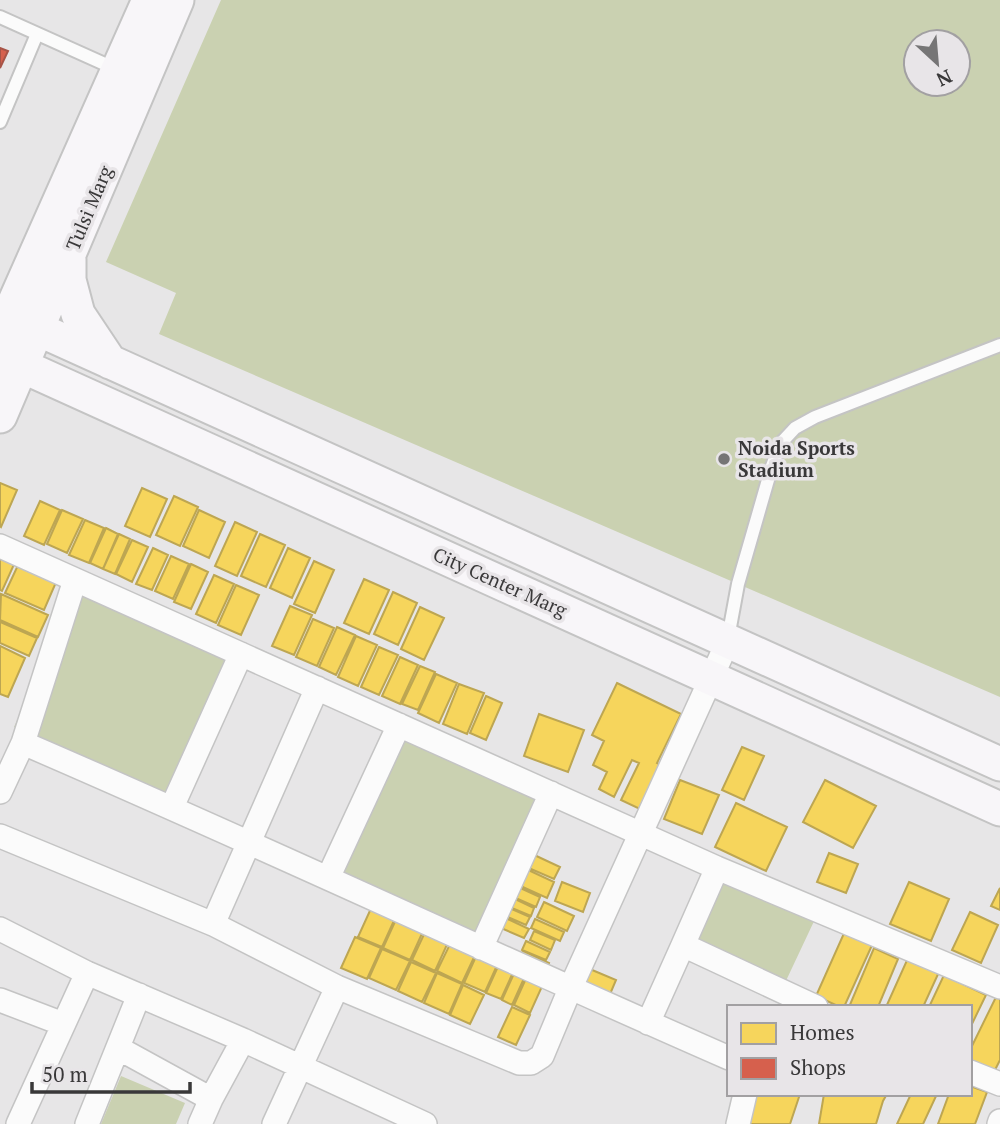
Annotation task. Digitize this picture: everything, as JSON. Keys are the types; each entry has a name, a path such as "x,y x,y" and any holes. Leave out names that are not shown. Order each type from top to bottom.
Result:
{"street":[{"name":"Tulsi Marg","path":"0,416 11,361 11,323 37,252 149,0"},
{"name":"Tulsi Marg","path":"11,323 70,253 177,0"},
{"path":"0,271 37,252"},
{"path":"70,253 69,280 78,314 110,362"},
{"name":"City Center Marg","path":"11,323 110,362 1000,764"},
{"name":"City Center Marg","path":"11,361 1000,809"},
{"path":"0,546 717,868 1000,986"},
{"path":"0,792 23,743 75,580"},
{"path":"0,836 213,925 337,987 519,1063 531,1063 542,1056 728,641"},
{"path":"172,807 241,654"},
{"path":"213,925 317,688"},
{"path":"328,878 399,725"},
{"path":"23,743 172,807 570,989 727,1057"},
{"path":"481,948 551,793"},
{"path":"648,1023 717,868"},
{"path":"0,929 87,973 302,1066 425,1124"},
{"path":"683,945 783,1000 807,1005"},
{"path":"18,1124 87,973"},
{"path":"274,1124 337,987"},
{"path":"88,1124 139,995"},
{"path":"0,1000 63,1024"},
{"path":"200,1124 243,1040"},
{"path":"118,1048 211,1099"},
{"path":"972,1073 1000,1084"},
{"path":"738,1124 745,1096"}],"lane":[{"path":"0,17 118,70"},
{"path":"0,122 37,34"},
{"path":"728,641 738,584 781,443 795,428 815,417 1000,345"}],"green space":[{"name":"Noida Sports Stadium","path":"221,0 1000,0 1000,697 159,334 176,293 106,262"},
{"path":"78,590 229,659 165,796 14,727"},
{"path":"403,737 539,798 476,937 340,877"},
{"path":"720,873 816,917 784,985 689,941"},
{"path":"121,1076 185,1103 176,1124 101,1124"}],"building: Homes":[{"path":"0,483 17,490 1,527 0,526"},
{"path":"142,488 167,499 150,537 125,526"},
{"path":"174,496 198,507 180,546 156,535"},
{"path":"40,501 60,510 44,545 24,536"},
{"path":"62,510 83,519 67,553 47,544"},
{"path":"199,510 225,522 209,558 183,546"},
{"path":"85,520 104,528 89,563 69,555"},
{"path":"235,522 257,532 237,576 215,566"},
{"path":"106,528 118,534 103,569 90,563"},
{"path":"119,534 130,539 115,574 103,569"},
{"path":"260,534 285,545 266,587 241,576"},
{"path":"132,540 148,547 132,582 116,574"},
{"path":"153,548 168,555 152,590 136,584"},
{"path":"288,548 310,558 292,598 270,588"},
{"path":"0,553 16,560 2,591 0,590"},
{"path":"171,556 189,564 173,599 155,591"},
{"path":"314,561 334,570 315,613 294,604"},
{"path":"19,563 57,580 44,610 5,593"},
{"path":"191,564 208,572 191,609 174,602"},
{"path":"214,575 234,584 216,623 196,614"},
{"path":"364,579 389,590 369,634 344,623"},
{"path":"236,585 259,595 241,635 218,625"},
{"path":"393,592 417,603 398,645 374,634"},
{"path":"1,594 48,615 38,637 0,620"},
{"path":"290,606 312,615 294,655 272,646"},
{"path":"420,607 444,618 424,660 401,649"},
{"path":"313,619 334,628 317,666 296,657"},
{"path":"0,622 37,638 29,656 0,643"},
{"path":"337,627 355,635 336,675 319,667"},
{"path":"356,636 377,645 358,686 338,677"},
{"path":"0,646 25,658 8,697 0,694"},
{"path":"379,647 398,655 379,695 361,687"},
{"path":"400,657 418,665 400,704 382,696"},
{"path":"420,666 435,672 418,710 402,704"},
{"path":"436,674 457,683 439,723 418,713"},
{"path":"617,683 681,714 657,763 663,766 642,810 621,800 639,763 632,760 614,797 599,789 607,772 593,765 604,741 592,735"},
{"path":"459,684 484,693 467,734 443,724"},
{"path":"486,696 502,703 486,740 470,733"},
{"path":"539,714 584,730 568,772 524,756"},
{"path":"742,747 764,756 744,800 722,790"},
{"path":"680,780 719,795 702,834 664,819"},
{"path":"825,780 876,806 853,848 803,822"},
{"path":"736,803 787,827 766,871 715,847"},
{"path":"530,853 560,867 554,879 524,866"},
{"path":"829,853 858,864 846,893 817,882"},
{"path":"524,868 554,882 547,898 516,884"},
{"path":"562,882 590,893 583,912 555,901"},
{"path":"909,882 949,899 931,941 890,924"},
{"path":"516,886 540,897 536,907 511,896"},
{"path":"1000,888 1000,910 991,906"},
{"path":"511,897 534,908 531,916 507,906"},
{"path":"544,902 574,916 567,931 537,917"},
{"path":"373,904 397,914 382,947 358,937"},
{"path":"507,907 530,917 526,925 503,915"},
{"path":"970,912 998,925 981,963 952,950"},
{"path":"398,915 425,927 410,960 383,948"},
{"path":"499,915 529,929 524,938 494,925"},
{"path":"535,919 564,932 560,941 531,928"},
{"path":"427,928 450,938 435,971 412,960"},
{"path":"534,931 555,940 551,950 530,940"},
{"path":"845,931 873,943 845,1005 836,1005 816,996"},
{"path":"355,937 381,948 367,979 341,968"},
{"path":"452,940 477,951 462,983 437,971"},
{"path":"526,941 550,952 546,960 522,950"},
{"path":"874,948 898,959 879,1005 850,1005"},
{"path":"382,949 410,961 396,990 369,978"},
{"path":"523,951 549,963 545,973 518,961"},
{"path":"478,952 499,961 485,992 464,983"},
{"path":"908,958 939,972 924,1005 887,1005"},
{"path":"411,962 436,973 422,1002 398,991"},
{"path":"500,962 515,968 501,999 486,993"},
{"path":"585,967 616,980 608,999 577,986"},
{"path":"516,969 526,974 512,1005 502,1000"},
{"path":"437,973 462,984 449,1014 424,1003"},
{"path":"528,974 544,982 530,1013 514,1005"},
{"path":"944,975 986,995 972,1024 972,1005 930,1005"},
{"path":"463,985 484,995 470,1024 450,1015"},
{"path":"996,997 1000,999 1000,1060 992,1076 972,1068 972,1046"},
{"path":"512,1007 530,1015 516,1045 498,1037"},
{"path":"972,1087 987,1092 975,1124 938,1124 948,1096 972,1096"},
{"path":"751,1096 799,1096 790,1124 743,1124"},
{"path":"824,1096 886,1096 876,1124 819,1124"},
{"path":"910,1096 936,1096 923,1124 897,1124"}],"building: Shops":[{"path":"0,48 8,51 0,68"}],"place":[{"name":"Noida Sports Stadium","path":"724,459"}]}
